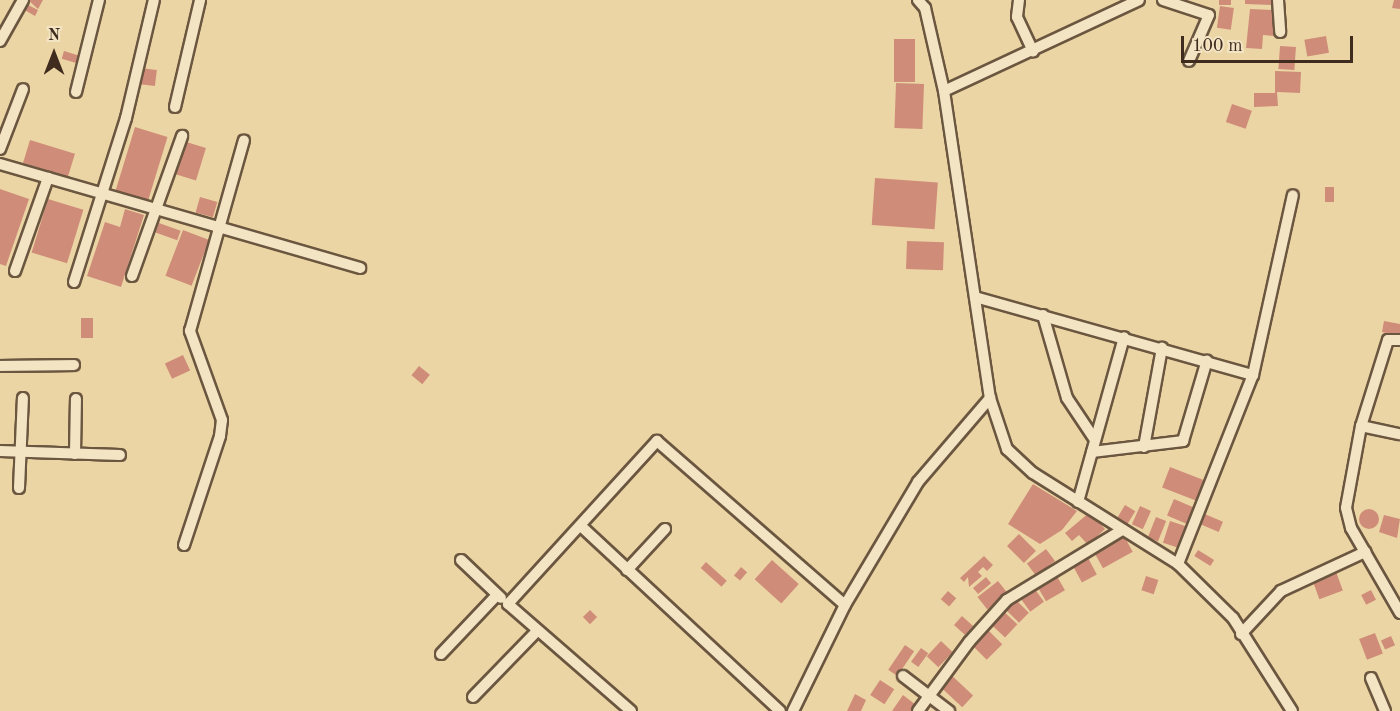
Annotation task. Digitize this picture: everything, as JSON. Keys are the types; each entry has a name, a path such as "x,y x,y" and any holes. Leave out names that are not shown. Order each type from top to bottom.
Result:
{"street":[{"path":"0,40 23,0"},
{"path":"75,92 99,0"},
{"path":"74,282 126,118 154,0"},
{"path":"175,107 200,0"},
{"path":"1019,0 1017,17 1033,52"},
{"path":"944,91 1033,52 1139,0"},
{"path":"1163,0 1209,15 1189,61"},
{"path":"1278,0 1280,32"},
{"path":"923,3 944,91 990,398 1007,449 1033,473 1178,564 1233,618 1241,634 1292,711"},
{"path":"0,148 23,88"},
{"path":"132,276 153,210 182,135"},
{"path":"184,545 220,436 218,403 190,331 244,140"},
{"path":"0,164 360,268"},
{"path":"15,271 48,178"},
{"path":"1178,564 1252,375 1293,195"},
{"path":"975,297 1207,360 1252,375"},
{"path":"1043,315 1066,398 1095,440"},
{"path":"1078,502 1124,337"},
{"path":"1400,340 1388,340 1361,426 1346,508 1351,528 1400,613"},
{"path":"1144,447 1162,348"},
{"path":"1092,452 1177,444 1187,435 1207,360"},
{"path":"0,366 74,365"},
{"path":"20,488 23,398"},
{"path":"793,711 845,605 918,482 990,398"},
{"path":"75,399 75,454"},
{"path":"1361,426 1400,433"},
{"path":"508,604 582,527 657,441 845,605"},
{"path":"0,451 120,455"},
{"path":"582,527 780,711"},
{"path":"627,570 665,529"},
{"path":"918,711 969,642 1007,600 1122,530"},
{"path":"1241,634 1281,591 1365,552"},
{"path":"461,560 537,631 631,711"},
{"path":"441,654 497,595"},
{"path":"473,697 537,631"},
{"path":"903,676 949,711"},
{"path":"1371,678 1385,711"}],"building":[{"path":"28,0 43,0 38,9"},
{"path":"1219,0 1231,0 1231,5 1219,5"},
{"path":"1245,0 1273,0 1273,5 1245,4"},
{"path":"1394,0 1400,0 1400,9 1392,8"},
{"path":"24,3 38,10 35,16 21,8"},
{"path":"1220,6 1234,8 1231,30 1217,28"},
{"path":"1250,9 1275,10 1274,36 1263,35 1262,49 1246,48"},
{"path":"1326,36 1329,53 1307,57 1304,40"},
{"path":"894,39 915,39 915,82 894,82"},
{"path":"1280,46 1296,47 1294,70 1278,69"},
{"path":"64,51 80,56 78,64 62,59"},
{"path":"140,68 157,70 155,86 138,84"},
{"path":"1275,71 1301,72 1300,93 1277,92 1278,106 1254,107 1254,93 1275,93"},
{"path":"896,83 924,84 922,129 894,128"},
{"path":"1232,104 1252,111 1246,129 1226,122"},
{"path":"135,127 168,137 147,204 115,194"},
{"path":"30,140 75,154 68,177 23,163"},
{"path":"183,141 206,148 196,181 173,174"},
{"path":"875,178 938,182 935,229 872,225"},
{"path":"1325,187 1334,187 1334,202 1325,202"},
{"path":"0,189 29,199 6,266 0,264"},
{"path":"200,197 217,202 213,217 196,212"},
{"path":"48,199 83,210 67,263 32,253"},
{"path":"125,209 144,215 121,287 87,276 105,222 120,227"},
{"path":"159,223 181,231 177,240 156,232"},
{"path":"183,230 209,240 192,286 165,276"},
{"path":"907,241 944,242 943,270 906,269"},
{"path":"81,318 93,318 93,338 81,338"},
{"path":"1384,321 1400,324 1400,336 1382,332"},
{"path":"183,355 190,370 172,379 165,363"},
{"path":"419,366 430,375 422,384 411,375"},
{"path":"1170,467 1204,480 1196,500 1162,488"},
{"path":"1033,484 1077,511 1062,530 1040,544 1008,524"},
{"path":"1174,499 1193,507 1186,524 1167,516"},
{"path":"1125,505 1135,511 1126,527 1116,520"},
{"path":"1140,506 1151,511 1143,529 1132,524"},
{"path":"1369,509 1376,512 1379,519 1376,526 1369,529 1362,526 1359,519 1362,512"},
{"path":"1090,512 1105,529 1088,545 1079,535 1072,541 1065,533"},
{"path":"1200,512 1223,522 1219,532 1196,522"},
{"path":"1384,515 1400,519 1397,538 1379,532"},
{"path":"1156,517 1166,521 1158,542 1148,537"},
{"path":"1170,521 1185,526 1178,548 1163,543"},
{"path":"1019,534 1036,551 1024,563 1007,546"},
{"path":"1124,536 1133,552 1103,568 1094,552"},
{"path":"1046,549 1055,561 1036,575 1027,563"},
{"path":"1198,550 1214,560 1210,566 1194,556"},
{"path":"984,556 993,565 987,571 983,567 978,572 982,576 969,587 968,577 964,582 960,578"},
{"path":"1087,556 1097,575 1082,583 1072,564"},
{"path":"772,560 799,584 781,603 755,579"},
{"path":"706,562 727,581 721,587 701,568"},
{"path":"741,567 747,572 740,581 734,575"},
{"path":"1335,569 1343,591 1319,599 1312,578"},
{"path":"1055,573 1065,590 1046,601 1036,584"},
{"path":"1146,576 1158,580 1154,594 1141,590"},
{"path":"986,577 991,583 978,594 973,588"},
{"path":"998,581 1008,594 987,610 978,597"},
{"path":"1034,588 1044,602 1030,612 1020,598"},
{"path":"1371,590 1376,600 1366,605 1361,595"},
{"path":"948,591 956,598 949,607 941,599"},
{"path":"1014,598 1029,613 1019,623 1004,608"},
{"path":"590,610 597,617 590,624 583,617"},
{"path":"1002,610 1017,624 1005,637 990,623"},
{"path":"962,616 973,626 965,635 954,625"},
{"path":"986,628 1002,644 987,660 970,644"},
{"path":"1375,633 1383,654 1367,660 1359,639"},
{"path":"1391,636 1395,645 1385,650 1381,640"},
{"path":"941,641 953,652 938,667 927,656"},
{"path":"905,645 914,651 897,676 888,670"},
{"path":"921,648 928,653 918,667 911,662"},
{"path":"949,673 973,696 962,707 938,685"},
{"path":"880,680 894,689 884,704 870,695"},
{"path":"855,694 866,700 861,711 847,711"},
{"path":"903,695 916,705 912,711 892,711"}]}
